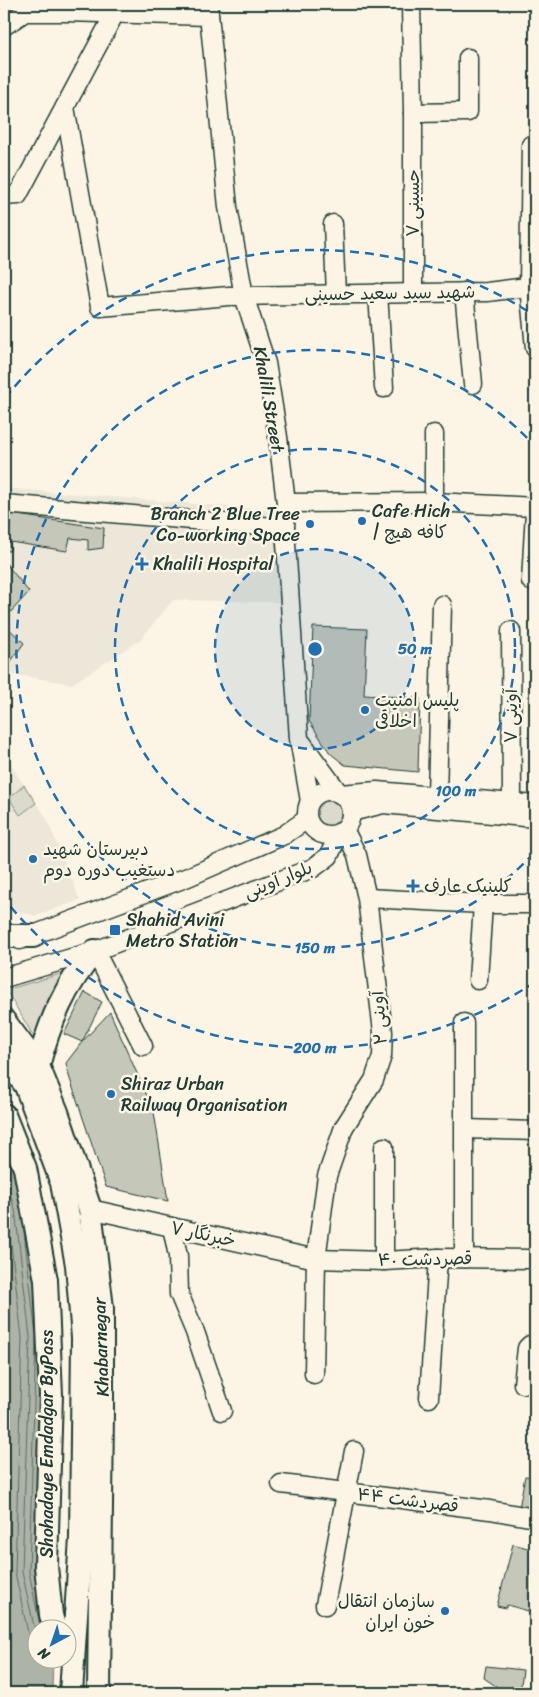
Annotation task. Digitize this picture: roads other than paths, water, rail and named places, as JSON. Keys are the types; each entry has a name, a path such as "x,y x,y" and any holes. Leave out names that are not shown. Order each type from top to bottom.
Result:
{"main road":[{"path":"4,936 33,936"},
{"path":"38,1066 47,1034 63,996 82,965 95,951"},
{"name":"Khabarnegar","path":"4,1021 38,1066 57,1112 90,1209 102,1308 99,1693"},
{"name":"Khabarnegar","path":"4,1055 26,1086 62,1183 77,1265 83,1338 80,1538 70,1690"},
{"name":"Shohadaye Emdadgar ByPass","path":"4,1115 24,1168 46,1280 51,1395 46,1566 52,1620"},
{"path":"65,1670 70,1690"}],"street":[{"name":"۷ حسینی","path":"410,4 413,113 413,293"},
{"path":"4,26 25,12 115,13 208,10"},
{"name":"Khalili Street","path":"208,10 228,207 244,296 266,363 278,437 286,503 285,528 299,739 310,801"},
{"path":"4,196 18,195 115,13"},
{"path":"413,113 468,112 468,58"},
{"name":"شهید سید سعید حسینی","path":"65,107 100,307 244,296 487,292 532,286"},
{"path":"535,145 531,145 532,286 535,348"},
{"path":"333,224 336,294"},
{"path":"464,292 473,384"},
{"path":"378,293 384,388"},
{"path":"434,434 434,502"},
{"path":"286,503 434,502 535,507"},
{"path":"4,504 285,528"},
{"path":"531,581 535,511"},
{"path":"437,796 442,604"},
{"name":"۷ آوینی","path":"511,631 512,802"},
{"path":"299,739 339,793 348,802 351,812 349,821 341,831 334,835 323,834 313,829 307,819 307,806 314,797 323,792 334,791 339,793 377,791 535,804"},
{"path":"351,812 383,804 535,818"},
{"path":"4,946 188,877 284,835 307,819"},
{"name":"۲ آوینی","path":"314,1374 316,1259 327,1176 344,1127 374,1080 382,1056 383,1032 367,898 357,855 341,831"},
{"name":"بلوار آوینی","path":"4,978 95,951 313,868 329,856 341,831"},
{"path":"329,856 340,851 357,855"},
{"path":"367,898 483,904 535,904"},
{"path":"478,980 483,904"},
{"path":"95,951 143,1046"},
{"path":"464,1024 464,1258"},
{"path":"465,1129 535,1131"},
{"path":"384,1147 384,1261"},
{"name":"۷ خبرنگار","path":"90,1209 316,1259"},
{"path":"172,1227 178,1256 179,1294 198,1340 222,1411"},
{"path":"429,1398 438,1258"},
{"name":"۴۰ قصردشت","path":"316,1259 384,1261 438,1258 535,1259"},
{"path":"523,1384 527,1348 535,1344"},
{"path":"325,1605 354,1451"},
{"name":"۴۴ قصردشت","path":"281,1484 490,1510 535,1518"}],"water":[{"path":"4,1139 26,1207 41,1336 34,1572 44,1620 28,1620 28,1670 53,1670 52,1693 4,1693"}],"place":[{"name":"Cafe Hich | کافه هیچ","path":"362,521"},
{"name":"Branch 2 Blue Tree Co-working Space","path":"310,524"},
{"name":"Khalili Hospital","path":"142,564"},
{"name":"پلیس امنیت اخلاقی","path":"365,710"},
{"name":"دبیرستان شهید دستغیب دوره دوم","path":"33,859"},
{"name":"کلینیک عارف","path":"413,886"},
{"name":"Shahid Avini Metro Station","path":"115,930"},
{"name":"Shiraz Urban Railway Organisation","path":"111,1094"},
{"name":"سازمان انتقال خون ایران","path":"445,1611"}]}
